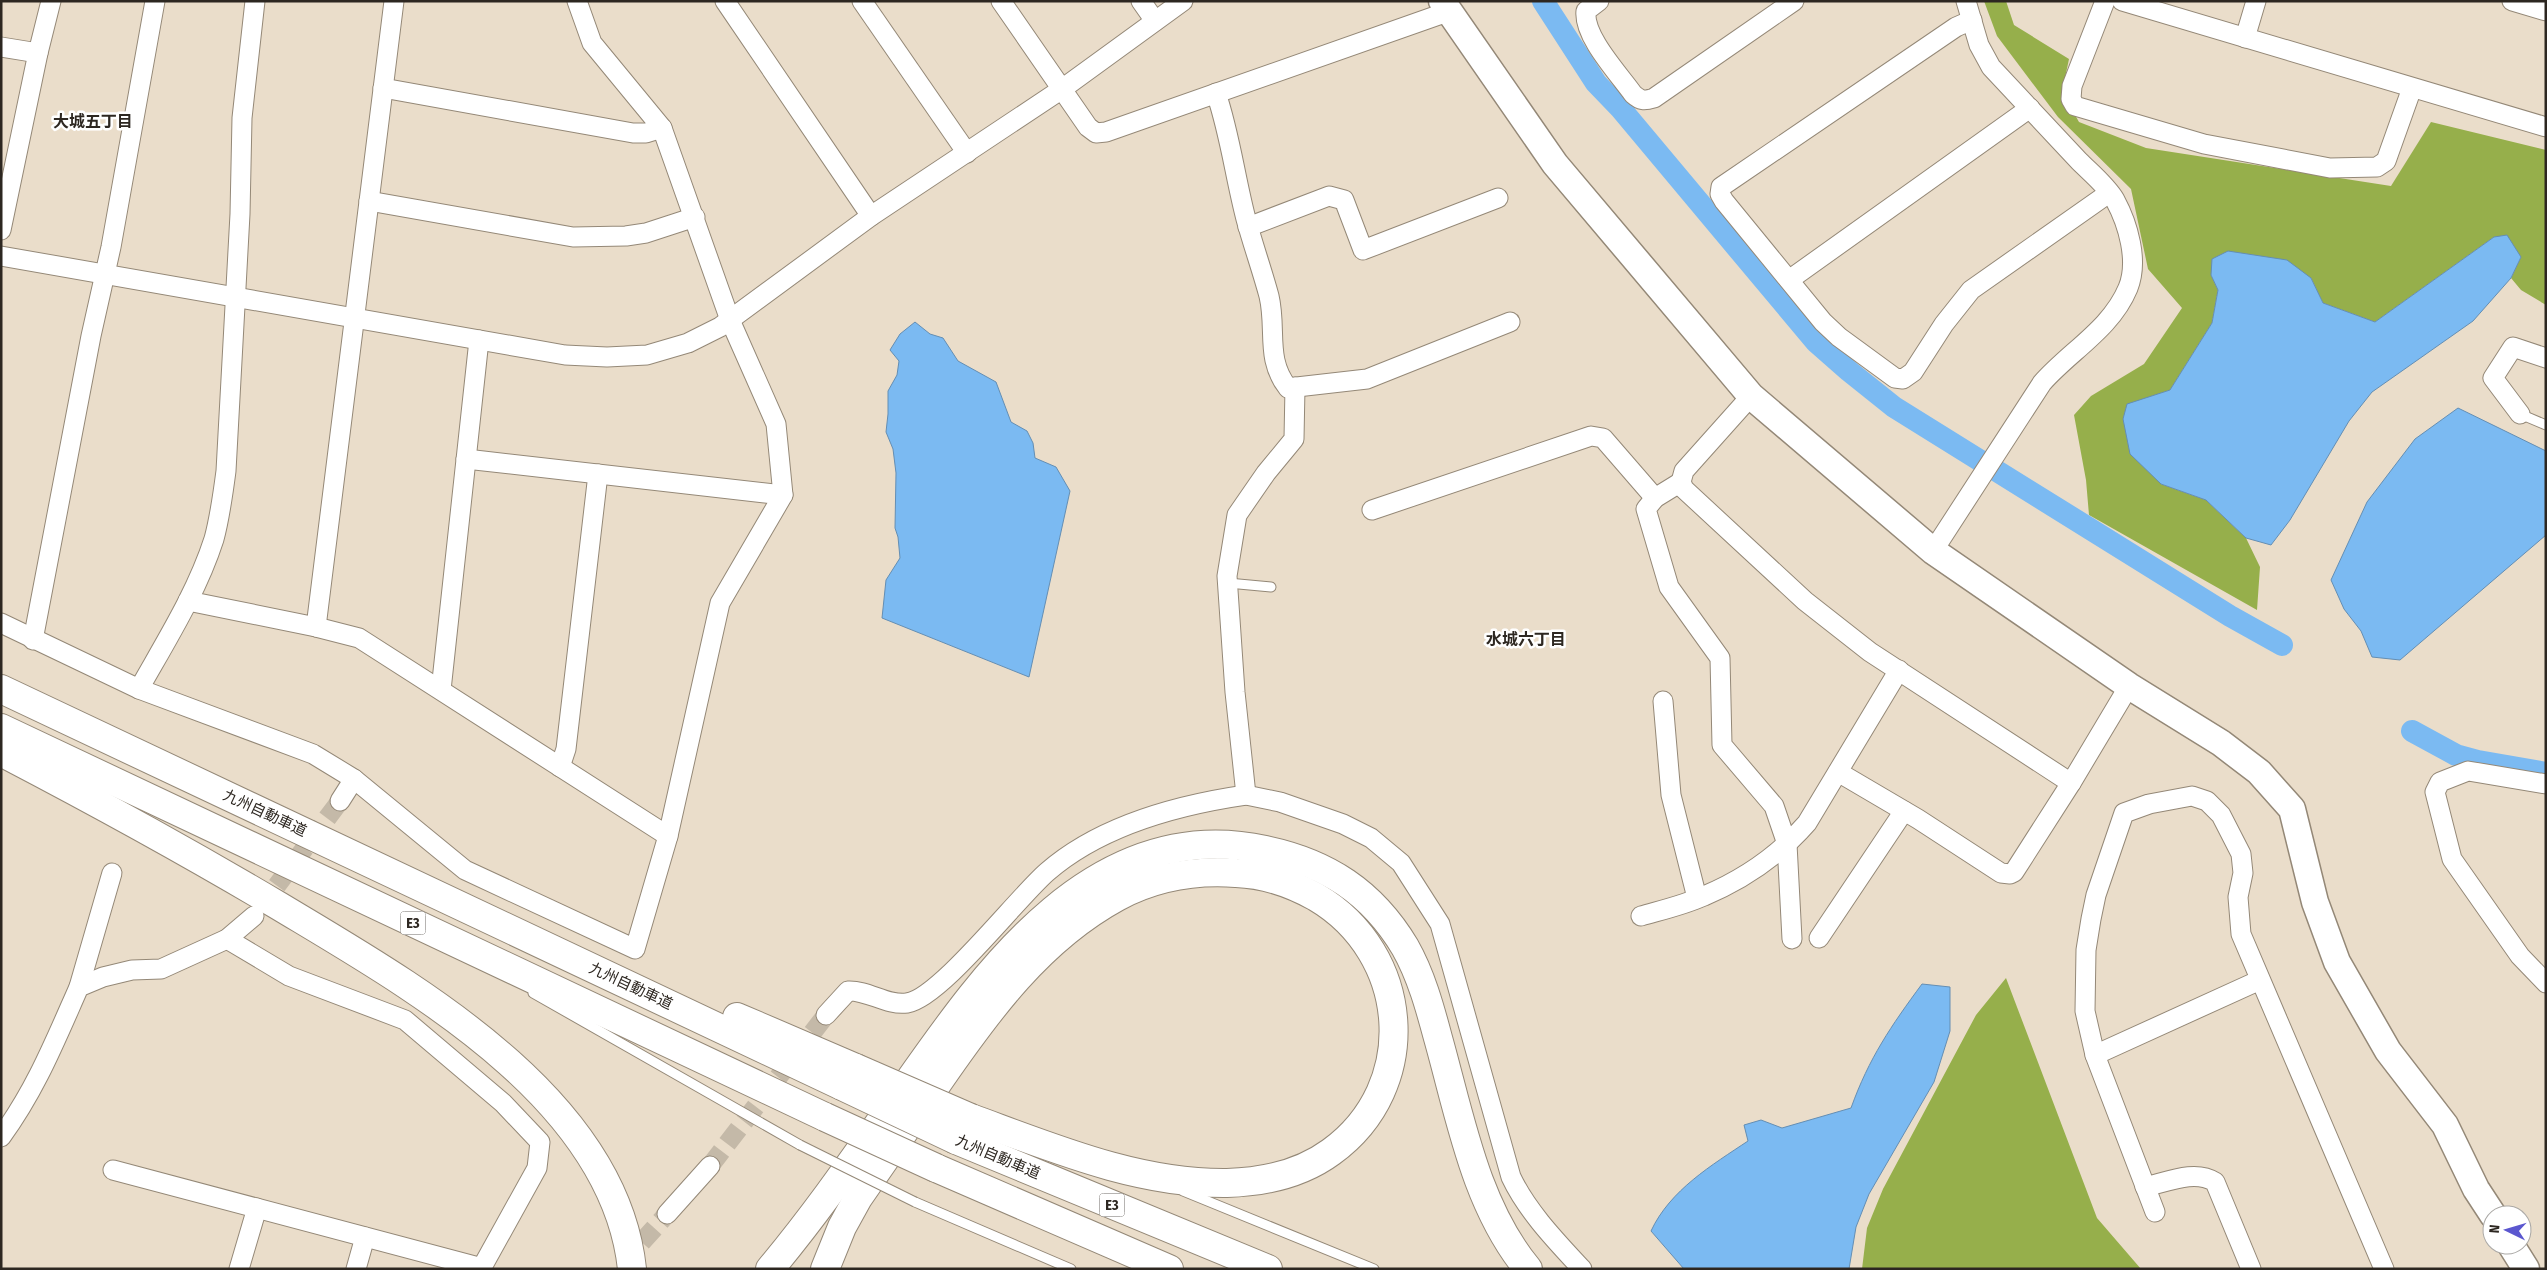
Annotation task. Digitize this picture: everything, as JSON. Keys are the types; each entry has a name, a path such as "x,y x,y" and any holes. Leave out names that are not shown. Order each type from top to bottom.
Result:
{"highway":[{"name":"九州自動車道","path":"1,689 460,905 849,1077 1268,1269"},
{"name":"E3","path":"1,728 825,1117 936,1168 1169,1269"},
{"path":"1,752 176,846 338,941 437,1006 514,1066 543,1096 586,1150 615,1198 624,1222 632,1269"},
{"path":"770,1269 825,1200 955,1016 980,984 1031,928 1081,889 1106,874 1136,860 1164,852 1226,845 1288,855 1318,866 1344,879 1368,900 1388,922 1405,948 1420,981 1468,1146 1484,1193 1501,1230 1528,1269"},
{"path":"825,1269 842,1227 858,1198 974,1030 1002,994 1056,940 1087,916 1119,896 1153,882 1185,874 1248,873 1277,880 1306,891 1332,906 1352,925 1371,948 1385,975 1391,1002 1393,1034 1389,1065 1380,1093 1366,1117 1349,1136 1330,1153 1305,1167 1257,1181 1227,1183 1176,1179 1139,1173 1061,1151 964,1129"}],"street":[{"path":"1,230 9,149 38,53 51,1"},
{"path":"33,640 105,274 155,1"},
{"path":"139,689 188,601 211,546 221,508 226,471 236,297 242,118 255,1"},
{"path":"316,627 394,1"},
{"path":"1,623 33,640 139,689 313,754 354,779 465,870 635,949 668,836 720,603 783,495 776,424 730,320 696,217 662,128 592,43 577,1"},
{"path":"725,1 870,216"},
{"path":"862,1 967,153"},
{"path":"1001,1 1088,127 1096,133 1106,132 1216,93 1446,6 1555,164 1751,396 1933,551 2129,686 2221,743 2259,772 2292,808 2315,902 2338,962 2388,1050 2445,1125 2476,1188 2487,1205"},
{"path":"1141,1 1155,21"},
{"path":"1,256 565,355 607,356 647,354 688,343 730,320 870,216 1062,89 1182,1"},
{"path":"1599,1 1586,11 1587,25 1596,43 1633,94 1638,99 1645,101 1654,98 1794,1"},
{"path":"1933,551 2042,383 2058,365 2079,349 2111,316 2128,287 2132,261 2128,227 2109,193 1991,67 1979,45 1966,1"},
{"path":"2105,1 2072,86 2071,99 2076,106 2204,144 2330,168 2377,168 2386,161 2412,88"},
{"path":"2122,1 2546,127"},
{"path":"2245,38 2256,1"},
{"path":"2512,1 2546,11"},
{"path":"1972,20 1956,27 1722,187 1720,194 1724,201 1823,322 1839,337 1895,378 1903,379 1913,372 1944,324 1971,290 2109,193"},
{"path":"1,47 38,53"},
{"path":"383,88 633,133 646,133 662,128"},
{"path":"1216,93 1226,122 1248,227 1272,314 1272,354 1278,376 1288,388 1367,379 1510,322"},
{"path":"1789,280 2030,108"},
{"path":"1248,227 1329,196 1344,200 1363,250 1498,198"},
{"path":"369,201 574,236 626,236 646,233 696,217"},
{"path":"441,690 479,340"},
{"path":"2520,414 2493,378 2512,348 2546,358"},
{"path":"1246,795 1235,692 1228,584 1237,514 1266,473 1294,440 1295,387"},
{"path":"1751,396 1684,471 1681,482 1684,489 1805,601 1870,652 2071,783"},
{"path":"1372,510 1591,436 1602,438 1654,498"},
{"path":"466,459 783,495"},
{"path":"560,767 566,749 598,474"},
{"path":"1681,482 1654,498 1646,509 1669,587 1720,658 1722,745 1774,806 1787,844 1792,939"},
{"path":"188,601 316,627 359,638 668,836"},
{"path":"1641,916 1696,898 1756,868 1787,844 1807,823 1899,670"},
{"path":"1838,772 1904,810 2001,873 2010,874 2014,872 2071,783 2129,686"},
{"path":"1663,701 1671,795 1696,898"},
{"path":"2546,784 2468,770 2440,782 2435,792 2452,859 2520,956 2546,983"},
{"path":"340,801 354,779"},
{"path":"826,1015 848,991 856,990 893,1002 907,1003 925,994 948,975 1047,872 1078,850 1104,835 1173,809 1246,795 1280,802 1343,824 1371,838 1401,863 1440,924 1511,1177 1517,1189 1555,1240 1582,1269"},
{"path":"2155,1212 2095,1055 2084,1011 2086,950 2096,895 2124,813 2149,804 2192,796 2207,801 2221,815 2241,854 2243,873 2238,897 2238,916 2241,934 2384,1269"},
{"path":"1819,938 1904,810"},
{"path":"1,1137 24,1105 79,987 112,873"},
{"path":"79,987 103,977 132,970 161,969 227,939 254,916"},
{"path":"113,1170 482,1268 537,1168 540,1142 503,1103 405,1020 289,976 227,939"},
{"path":"2095,1055 2260,980"},
{"path":"667,1214 710,1166"},
{"path":"2146,1187 2194,1175 2209,1178 2215,1182 2251,1269"},
{"path":"239,1269 257,1208"},
{"path":"356,1269 365,1237"},
{"path":"2518,1255 2526,1269"}],"lane":[{"path":"2520,414 2546,425"},
{"path":"1228,584 1271,587"},
{"path":"393,914 497,973"},
{"path":"523,988 800,1145 915,1202 1071,1269"},
{"path":"1139,1173 1252,1221 1374,1269"}],"green space":[{"path":"1984,1 2006,1 2014,25 2069,59 2062,92 2079,122 2146,148 2391,186 2431,122 2546,150 2546,305 2521,290 2511,278 2521,257 2494,237 2375,322 2323,303 2311,278 2211,275 2218,290 2212,323 2170,390 2149,398 2161,484 2206,500 2246,538 2260,567 2257,610 2089,515 2086,480 2074,415 2091,396 2144,364 2182,308 2148,269 2131,189 2058,117 1997,36"},
{"path":"2006,978 2097,1218 2141,1269 1862,1269 1867,1228 1883,1189 1976,1015"}],"water":[{"path":"2507,235 2521,257 2511,278 2473,321 2372,392 2349,421 2290,520 2271,545 2246,538 2206,500 2161,484 2130,454 2123,419 2127,404 2170,390 2212,323 2218,290 2211,275 2212,259 2228,251 2287,260 2311,278 2323,303 2375,322 2494,237"},
{"path":"915,322 930,334 943,338 958,361 996,382 1011,422 1027,431 1033,443 1035,458 1056,467 1070,491 1029,677 882,618 886,580 900,558 895,528 896,473 893,449 886,432 888,391 897,375 899,361 890,350 900,334"},
{"path":"2458,408 2546,451 2546,535 2400,660 2372,657 2361,631 2344,609 2331,580 2367,502 2415,439"},
{"path":"1922,984 1950,987 1950,1031 1934,1082 1869,1194 1856,1227 1849,1269 1684,1269 1651,1231 1669,1203 1706,1169 1748,1141 1744,1125 1761,1120 1782,1128 1851,1108 1873,1058 1900,1014"}],"waterway":[{"path":"1543,1 1596,83 1621,109 1816,342 1849,371 1894,407 2230,616 2282,645"},
{"path":"2412,731 2456,755 2478,761 2546,773"}],"tunnel":[{"path":"260,908 340,801"},
{"path":"710,1166 826,1015"},
{"path":"623,1263 667,1214"}],"district":[{"name":"大城五丁目","path":"93,121"},
{"name":"水城六丁目","path":"1526,639"}]}
